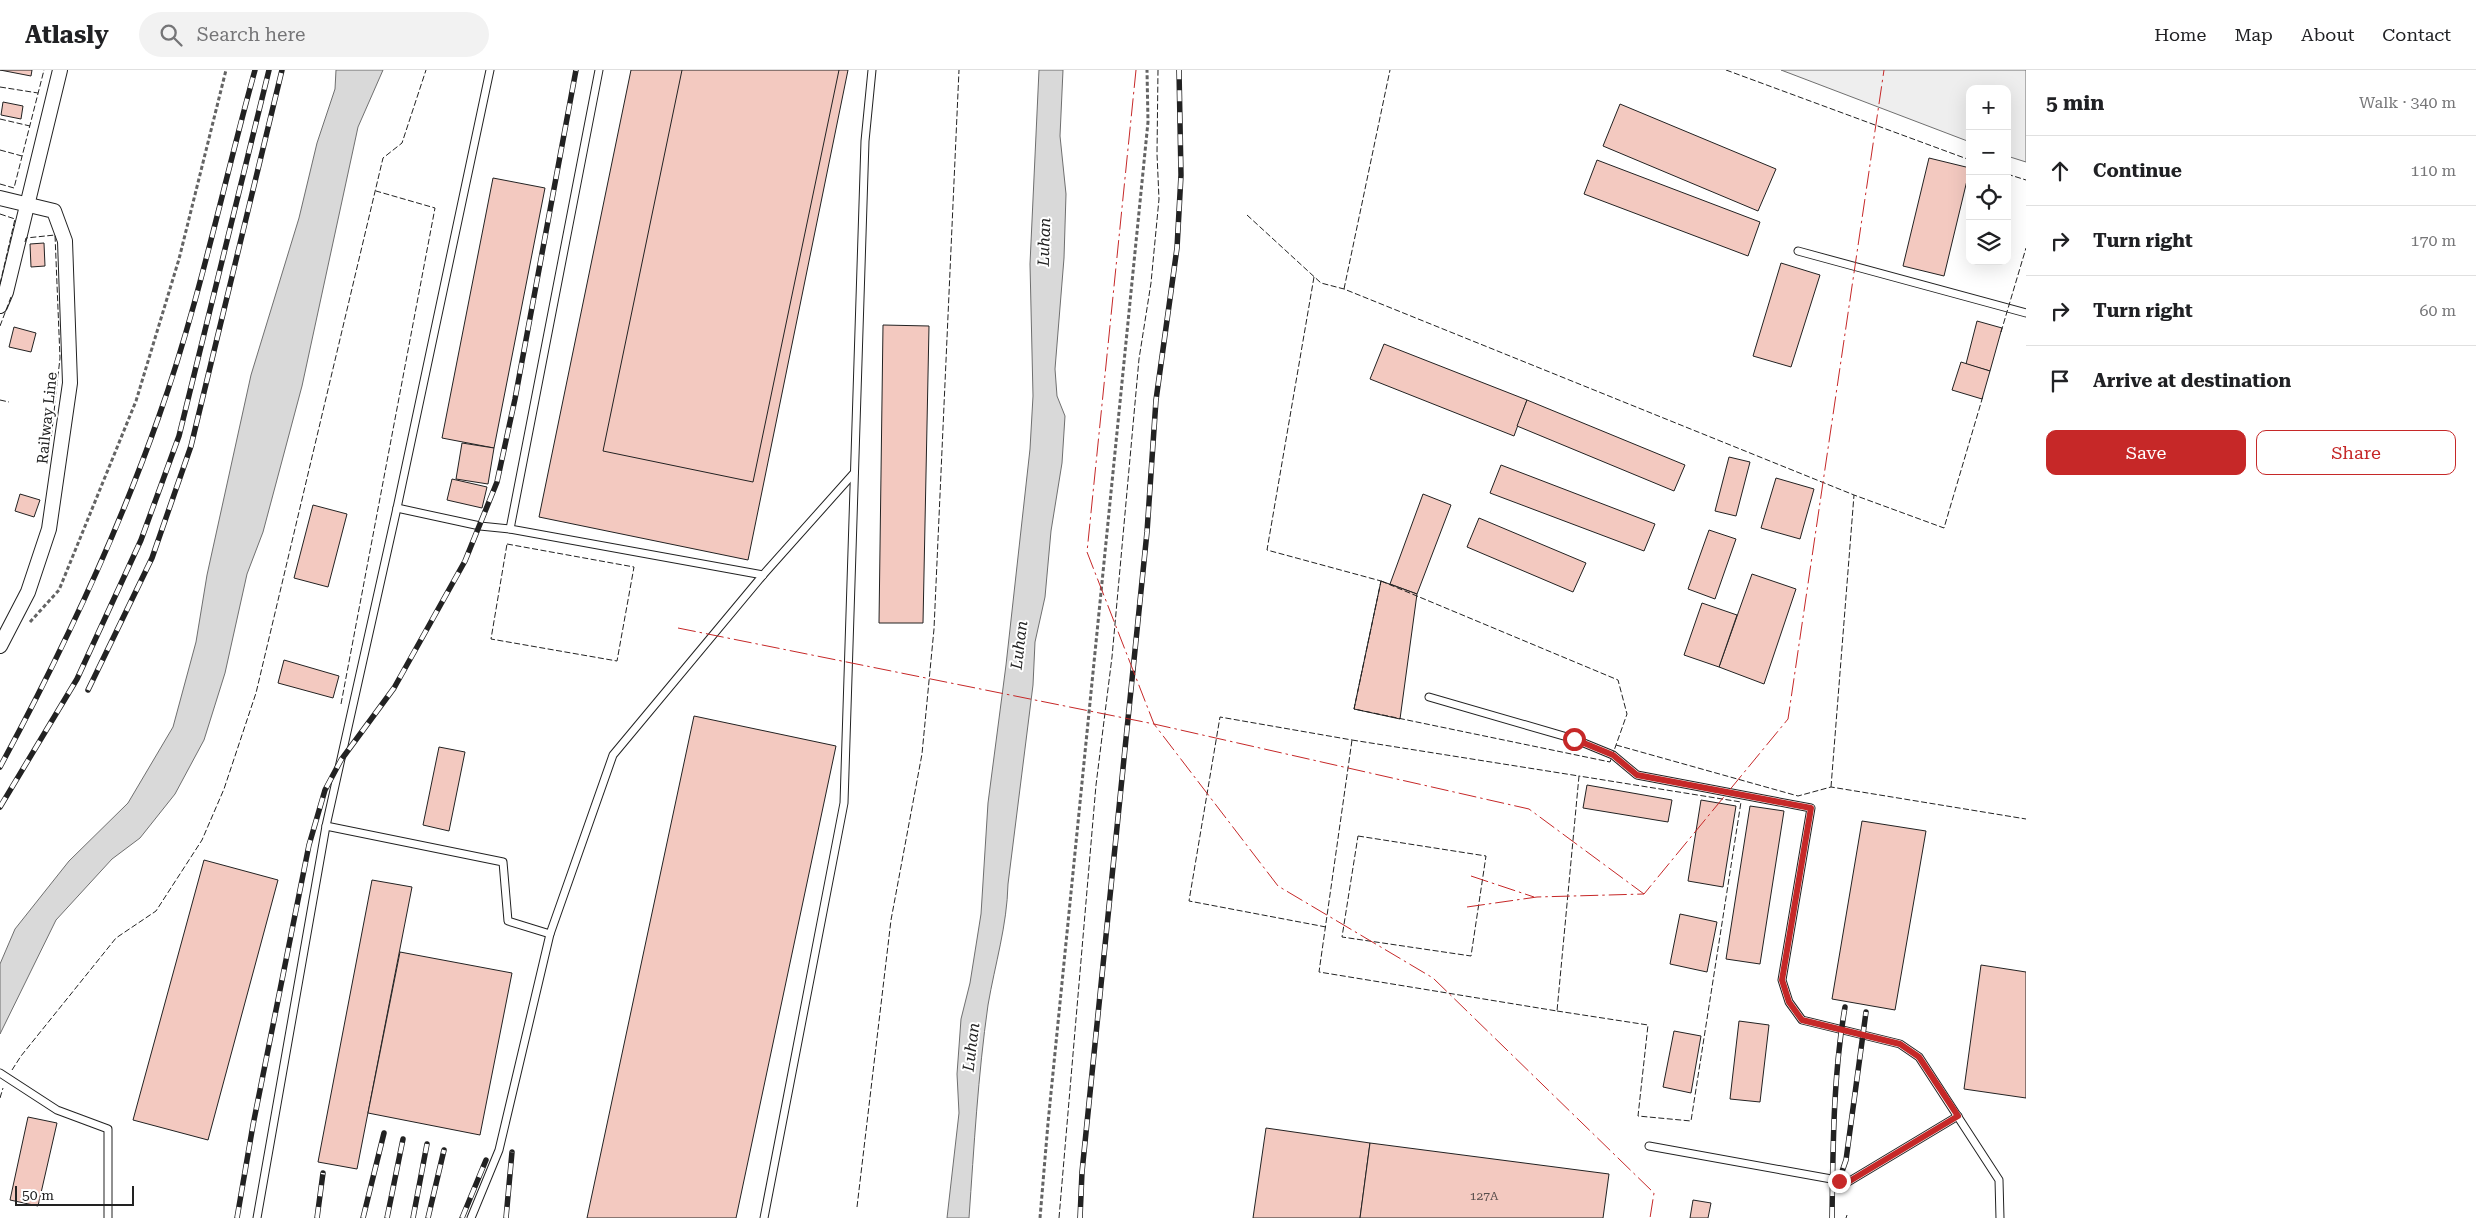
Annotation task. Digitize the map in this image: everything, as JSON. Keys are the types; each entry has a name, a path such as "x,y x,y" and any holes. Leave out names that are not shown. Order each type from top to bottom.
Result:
{"street":[{"path":"0,306 6,292 60,70"},
{"path":"0,198 28,203"},
{"name":"Railway Line","path":"0,646 28,592 50,529 70,383 65,241 54,210 28,203"}],"lane":[{"path":"257,1218 326,826 397,508 490,70"},
{"path":"510,529 599,70"},
{"path":"764,1218 844,803 865,141 872,70"},
{"path":"1798,251 2026,313"},
{"path":"471,1218 499,1150 550,934 613,756 764,575 854,473"},
{"path":"397,508 480,526 510,529 764,575"},
{"path":"1429,697 1574,739 1613,755 1637,775 1811,808 1782,980 1789,1002 1802,1020 1900,1044 1919,1057 1999,1180 2000,1218"},
{"path":"326,826 503,862 508,921 550,934"},
{"path":"0,1073 57,1110 108,1129 108,1218"},
{"path":"1649,1146 1848,1182 1958,1116"}],"path":[{"path":"26,625 59,590 136,401 178,259 226,70"},
{"path":"1040,1218 1148,122 1147,70"}],"shaded area":[{"path":"1781,70 2026,70 2026,162 2011,157 2011,85 1966,85 1966,140"}],"water":[{"path":"336,70 383,70 358,127 302,386 263,532 247,574 225,673 204,740 175,794 140,838 112,859 56,920 0,1034 0,964 15,929 69,861 128,803 173,727 196,642 207,575 251,375 299,218 317,143 335,89"},
{"name":"Luhan","path":"1039,70 1063,70 1060,136 1066,194 1064,258 1055,369 1057,396 1065,416 1062,463 1051,531 1045,597 1035,642 1033,685 1005,915 988,1005 977,1111 969,1218 947,1218 959,1113 957,1074 961,1019 970,983 981,914 988,803 1006,665 1030,449 1033,396 1030,264"}],"building":[{"path":"0,70 32,70 31,76"},
{"path":"631,70 848,70 748,560 539,517"},
{"path":"682,70 839,70 753,482 603,451"},
{"path":"3,102 23,106 21,119 1,115"},
{"path":"1620,104 1776,169 1758,211 1603,146"},
{"path":"1929,158 1966,167 1966,185 1944,276 1903,266"},
{"path":"1597,160 1760,222 1748,256 1584,194"},
{"path":"493,178 545,188 494,448 442,438"},
{"path":"44,243 45,266 31,267 30,244"},
{"path":"1781,263 1820,275 1791,367 1753,356"},
{"path":"1977,321 2002,328 1990,371 1966,364"},
{"path":"883,325 929,326 923,623 879,623"},
{"path":"14,327 36,333 31,352 9,347"},
{"path":"1384,344 1527,400 1514,436 1370,379"},
{"path":"1961,362 1990,371 1982,399 1952,390"},
{"path":"1527,400 1685,465 1674,491 1517,426"},
{"path":"462,443 494,448 488,484 456,479"},
{"path":"1729,457 1750,462 1736,516 1715,511"},
{"path":"1501,465 1655,524 1644,551 1490,493"},
{"path":"1776,478 1814,489 1800,539 1761,528"},
{"path":"452,479 487,487 482,508 447,500"},
{"path":"20,494 40,500 34,517 15,511"},
{"path":"1423,494 1451,505 1417,594 1390,584"},
{"path":"313,505 347,514 328,587 294,578"},
{"path":"1479,518 1586,563 1573,592 1467,547"},
{"path":"1709,530 1736,539 1715,599 1688,589"},
{"path":"1752,574 1796,589 1764,684 1719,667"},
{"path":"1381,581 1417,594 1400,719 1354,709"},
{"path":"1702,603 1737,615 1719,667 1684,655"},
{"path":"284,660 339,676 333,698 278,683"},
{"path":"694,716 836,746 736,1218 587,1218"},
{"path":"439,747 465,752 449,831 423,825"},
{"path":"1587,785 1672,800 1668,822 1583,808"},
{"path":"1701,800 1736,806 1723,887 1688,881"},
{"path":"1750,806 1784,811 1760,964 1726,959"},
{"path":"1862,821 1926,831 1895,1010 1832,999"},
{"path":"204,860 278,880 208,1140 133,1120"},
{"path":"372,880 412,887 357,1169 318,1162"},
{"path":"1680,914 1717,922 1707,972 1670,964"},
{"path":"400,952 512,973 480,1135 368,1113"},
{"path":"1981,965 2026,972 2026,1098 1964,1089"},
{"path":"1739,1021 1769,1025 1760,1102 1730,1099"},
{"path":"1674,1031 1701,1036 1691,1093 1663,1087"},
{"path":"28,1117 57,1123 38,1206 10,1200"},
{"path":"1266,1128 1370,1143 1360,1218 1253,1218"},
{"path":"1370,1143 1609,1174 1603,1218 1360,1218"},
{"path":"1693,1200 1711,1203 1708,1218 1690,1218"}],"railway":[{"path":"0,767 45,682 106,551 159,416 199,288 255,70"},
{"path":"0,807 77,679 141,540 179,436 269,70"},
{"path":"88,690 152,558 191,446 282,70"},
{"path":"237,1218 253,1125 309,845 325,790 341,760 394,688 465,561 497,482 515,399 576,70"},
{"path":"1080,1218 1082,1172 1147,532 1156,400 1177,248 1181,175 1179,70"},
{"path":"1832,1218 1836,1086 1845,1007"},
{"path":"1836,1189 1846,1160 1866,1012"},
{"path":"363,1218 384,1133"},
{"path":"387,1218 403,1139"},
{"path":"413,1218 427,1144"},
{"path":"428,1218 444,1150"},
{"path":"506,1218 512,1152"},
{"path":"462,1218 486,1160"},
{"path":"317,1218 323,1173"}],"fence":[{"path":"0,184 14,188 44,70"},
{"path":"12,1070 21,1056 116,938 156,911 202,840 224,789 256,693 383,158 402,143 426,70"},
{"path":"857,1207 891,920 922,754 934,629 959,70"},
{"path":"1059,1218 1096,785 1112,657 1139,359 1151,283 1159,199 1157,154 1158,70"},
{"path":"1344,289 1390,70"},
{"path":"1726,70 1966,159"},
{"path":"0,87 38,93"},
{"path":"0,119 30,126"},
{"path":"0,150 22,156"},
{"path":"2010,175 2026,180"},
{"path":"341,704 435,208 376,191"},
{"path":"0,214 15,219 0,284"},
{"path":"1247,215 1321,283 1344,289 1854,495 1944,528 1983,396"},
{"path":"25,242 26,238 55,235 60,358 51,439"},
{"path":"2001,332 2026,248"},
{"path":"1314,277 1267,550 1381,581"},
{"path":"0,326 11,297"},
{"path":"0,400 9,402"},
{"path":"1831,787 1854,495"},
{"path":"507,544 634,567 617,661 491,639 507,544"},
{"path":"1381,581 1618,680 1627,714 1610,762 1354,709 1381,581"},
{"path":"1326,927 1189,901 1220,717 1352,740"},
{"path":"1352,740 1579,776 1557,1011 1319,972 1352,740"},
{"path":"1616,745 1798,796 1831,787 2026,819"},
{"path":"1557,1011 1648,1025 1638,1116 1691,1121 1741,802 1579,776"},
{"path":"1358,836 1486,856 1471,956 1342,937 1358,836"},
{"path":"0,1098 3,1088"}],"power":[{"path":"1136,70 1087,552 1154,724 1278,886 1433,978 1654,1193 1650,1218"},
{"path":"1467,907 1537,897 1644,894 1788,719 1884,70"},
{"path":"678,628 1154,724 1529,809 1644,894"},
{"path":"1471,876 1534,897"}],"route":[{"path":"1574,739 1613,755 1637,775 1811,808 1782,980 1789,1002 1802,1020 1900,1044 1919,1057 1958,1116 1848,1182 1839,1181"}]}
